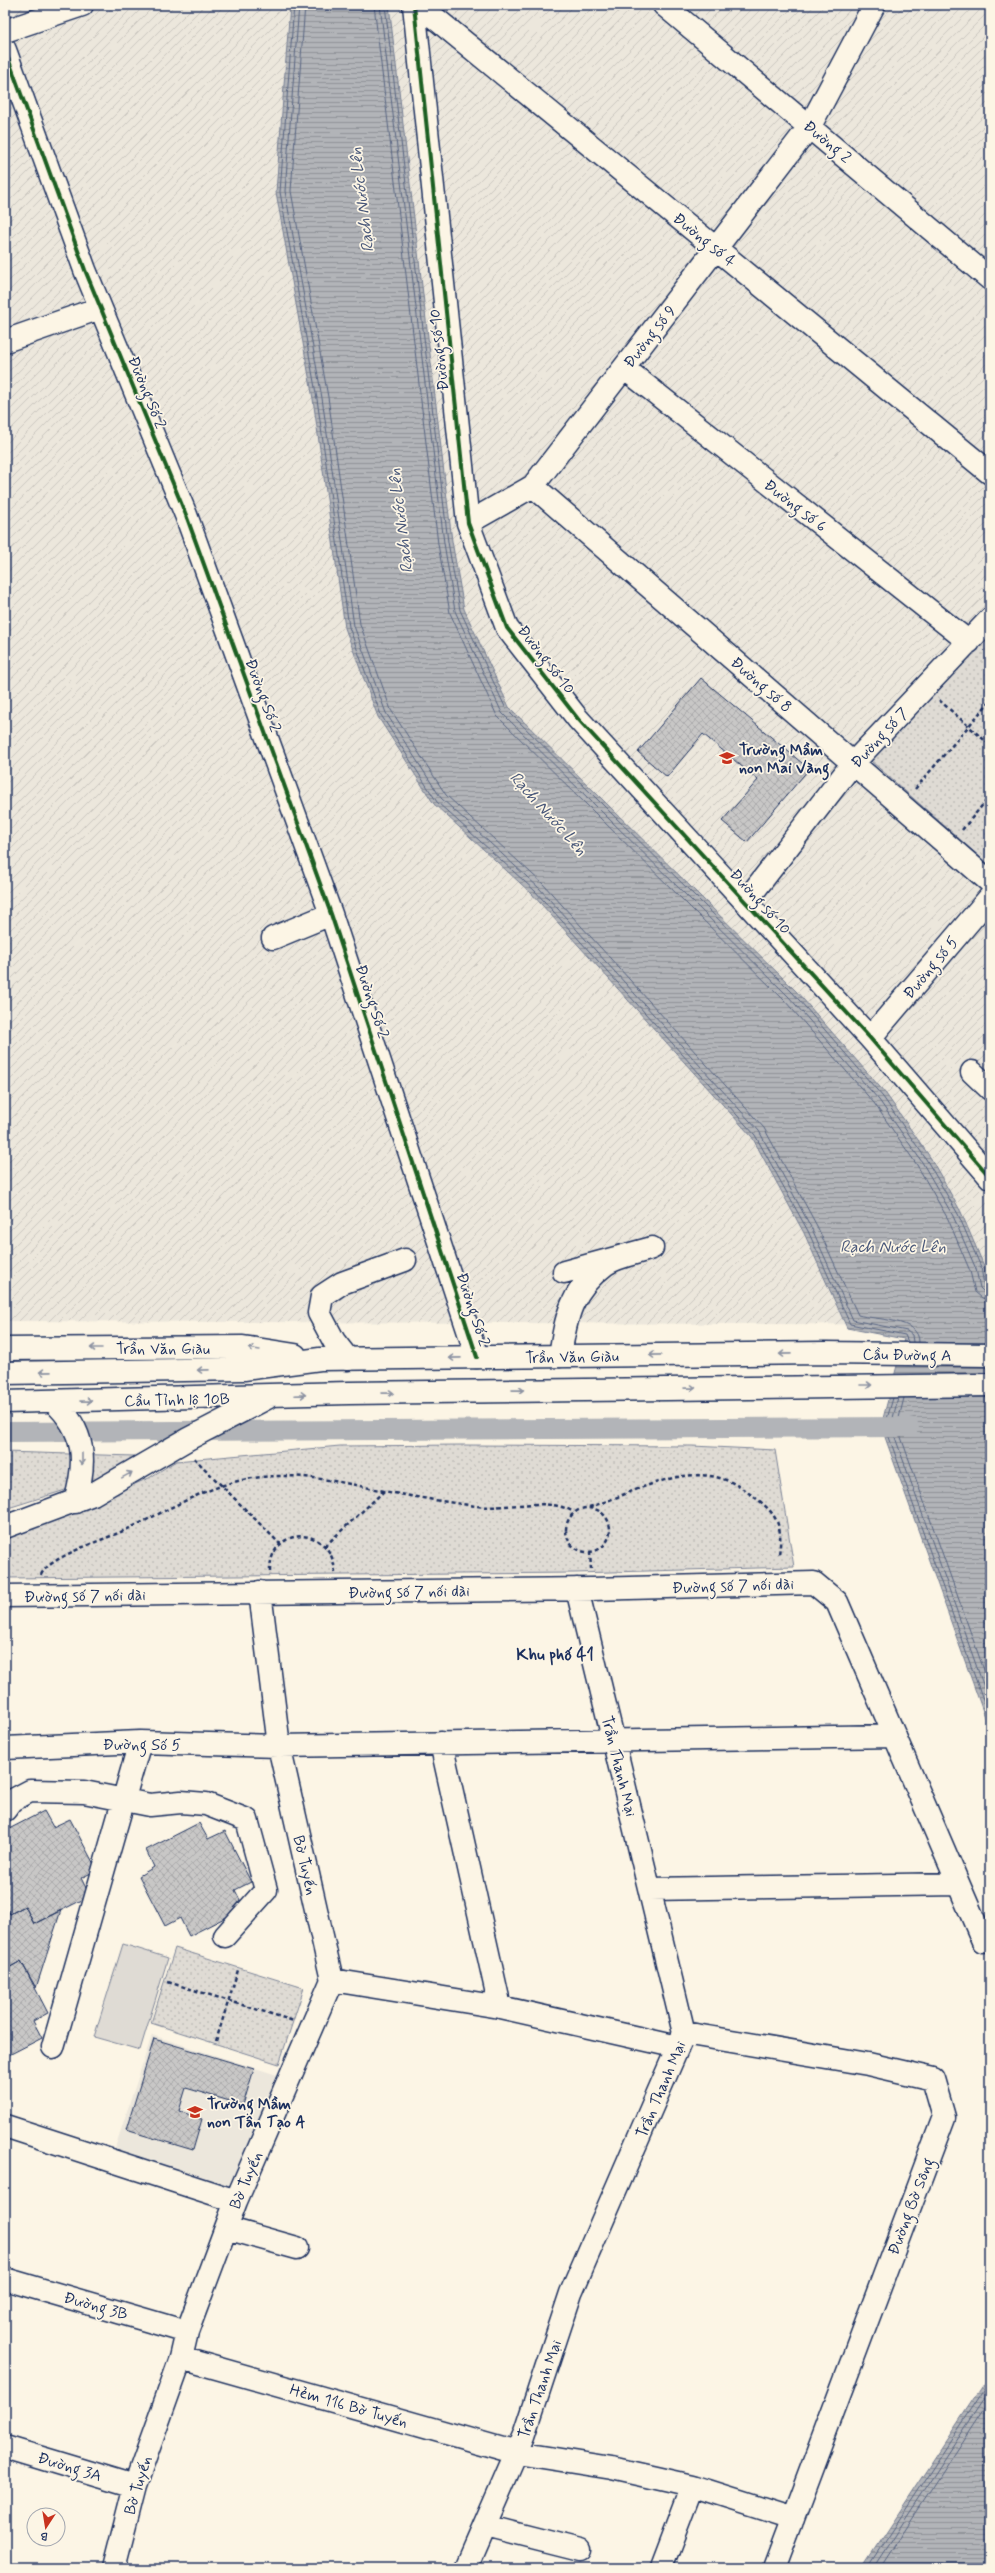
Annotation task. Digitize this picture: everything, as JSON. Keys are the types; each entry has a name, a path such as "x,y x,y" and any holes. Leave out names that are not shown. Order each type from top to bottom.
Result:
{"street":[{"path":"5,31 82,5"},
{"name":"Đường số 10","path":"414,5 468,523 507,628 578,718 987,1167"},
{"name":"Đường số 4","path":"419,5 990,473"},
{"name":"Đường 2","path":"664,5 810,126 990,279"},
{"name":"Đường số 9","path":"468,523 533,486 810,126 874,5"},
{"name":"Đường Số 2","path":"5,50 100,308 186,515 332,914 477,1357"},
{"path":"5,341 100,308"},
{"name":"Đường số 6","path":"624,368 969,642"},
{"name":"Đường số 8","path":"533,486 990,882"},
{"name":"Đường số 7","path":"746,901 853,764 990,618"},
{"name":"Đường số 5","path":"870,1038 990,897"},
{"path":"274,938 332,914"},
{"path":"972,1072 990,1089"},
{"path":"560,1356 566,1318 579,1290 607,1264 652,1248 564,1272"},
{"path":"348,1359 334,1341 319,1313 322,1296 342,1283 405,1260"},
{"name":"Trần Văn Giàu","path":"5,1349 243,1347 320,1359"},
{"name":"Trần Văn Giàu","path":"283,1364 320,1359 824,1353"},
{"name":"Cầu Đường A","path":"824,1353 990,1355"},
{"name":"Cầu Tỉnh lộ 10B","path":"5,1373 244,1369 283,1364"},
{"name":"Cầu Đường A","path":"827,1386 990,1385"},
{"name":"Trần Văn Giàu","path":"349,1393 827,1386"},
{"name":"Cầu Tỉnh lộ 10B","path":"5,1402 349,1393"},
{"path":"5,1527 82,1494 271,1396"},
{"path":"53,1401 68,1415 76,1426 82,1445 82,1494"},
{"name":"Đường số 7 nối dài","path":"5,1596 577,1589 814,1583 837,1602 895,1736"},
{"name":"Trần Thanh Mại","path":"466,2568 517,2452 571,2293 681,2040 650,1889 577,1589"},
{"name":"Bờ Tuyến","path":"114,2568 135,2486 181,2358 187,2332 236,2201 332,1980 279,1746 265,1592"},
{"path":"895,1736 983,1941"},
{"name":"Đường Số 5","path":"5,1748 140,1742 279,1746 895,1736"},
{"path":"53,2047 140,1742"},
{"path":"441,1743 500,2007"},
{"path":"5,1810 13,1800 30,1791 84,1792 150,1805 181,1802 206,1804 248,1820 266,1890 224,1936"},
{"path":"650,1889 958,1884"},
{"path":"332,1980 500,2007 681,2040"},
{"name":"Đường Bờ Sông","path":"681,2040 868,2064 933,2079 944,2117 774,2568"},
{"path":"5,2126 236,2201"},
{"path":"226,2228 297,2248"},
{"name":"Đường 3B","path":"5,2279 187,2332"},
{"name":"Hẻm 116 Bờ Tuyến","path":"181,2358 517,2452 612,2468 692,2486 793,2518"},
{"name":"Đường 3A","path":"5,2447 135,2486"},
{"path":"661,2568 692,2486"},
{"path":"485,2526 580,2550"}],"path":[{"path":"925,688 990,745"},
{"path":"901,805 990,701"},
{"path":"948,846 990,796"},
{"path":"180,1444 280,1544"},
{"path":"589,1507 596,1509 607,1517 610,1531 605,1544 594,1551 579,1550 568,1540 566,1525 574,1512 589,1507 684,1476 707,1476 726,1480 767,1507 779,1525 782,1536 779,1554"},
{"path":"37,1596 37,1583 43,1570 60,1559 130,1528 205,1491 261,1478 310,1477 349,1482 384,1491 478,1506 549,1504 565,1507 574,1512"},
{"path":"325,1546 384,1491"},
{"path":"265,1592 273,1552 280,1544 290,1538 301,1536 311,1537 325,1546 333,1557 336,1592"},
{"path":"216,2041 238,1970"},
{"path":"168,1982 312,2026"}],"shaded area":[{"path":"5,5 990,5 990,1325 5,1321"},
{"path":"990,634 990,866 871,761"},
{"path":"340,1446 692,1446 775,1450 794,1567 574,1573 5,1578 5,1535 31,1528 149,1478 176,1461"},
{"path":"5,1452 134,1456 116,1474 5,1509"},
{"path":"123,1944 168,1958 140,2050 94,2037"},
{"path":"175,1948 304,1988 279,2064 151,2023"},
{"name":"Trường Mầm non Tân Tạo A","path":"152,2035 280,2076 230,2187 115,2148"}],"water":[{"name":"Rạch Nước Lên","path":"290,5 389,5 452,541 464,609 509,707 796,991 886,1094 930,1157 961,1212 984,1266 990,1294 990,1731 881,1426 904,1339 847,1328 804,1233 752,1137 532,894 434,804 378,717 345,628 313,399 276,192"},
{"path":"990,2375 990,2568 862,2568 982,2386"}],"building":[{"path":"701,678 809,769 747,842 722,821 758,780 703,734 667,777 638,752"},
{"path":"44,1811 53,1827 70,1819 97,1870 81,1878 90,1896 34,1924 25,1906 10,1914 5,1905 5,1831"},
{"path":"199,1823 208,1839 225,1831 251,1882 235,1890 244,1908 189,1936 180,1918 165,1926 139,1876 154,1867 146,1850"},
{"path":"5,1905 10,1914 25,1906 34,1924 61,1910 36,1988 21,1961 5,1970"},
{"path":"21,1961 48,2013 33,2021 42,2038 5,2057 5,1970"},
{"path":"154,2039 254,2069 243,2105 186,2088 179,2111 202,2119 193,2150 126,2130"}],"waterway":[{"path":"5,1432 909,1427"}],"cycle path":[{"path":"414,5 468,523 507,628 578,719 870,1038 990,1177"},
{"path":"5,50 85,270 186,515 331,914 477,1357"}],"place":[{"name":"Trường Mầm non Mai Vàng","path":"727,758"},
{"name":"Trường Mầm non Tân Tạo A","path":"195,2112"}],"district":[{"name":"Khu phố 41","path":"555,1654"}]}
